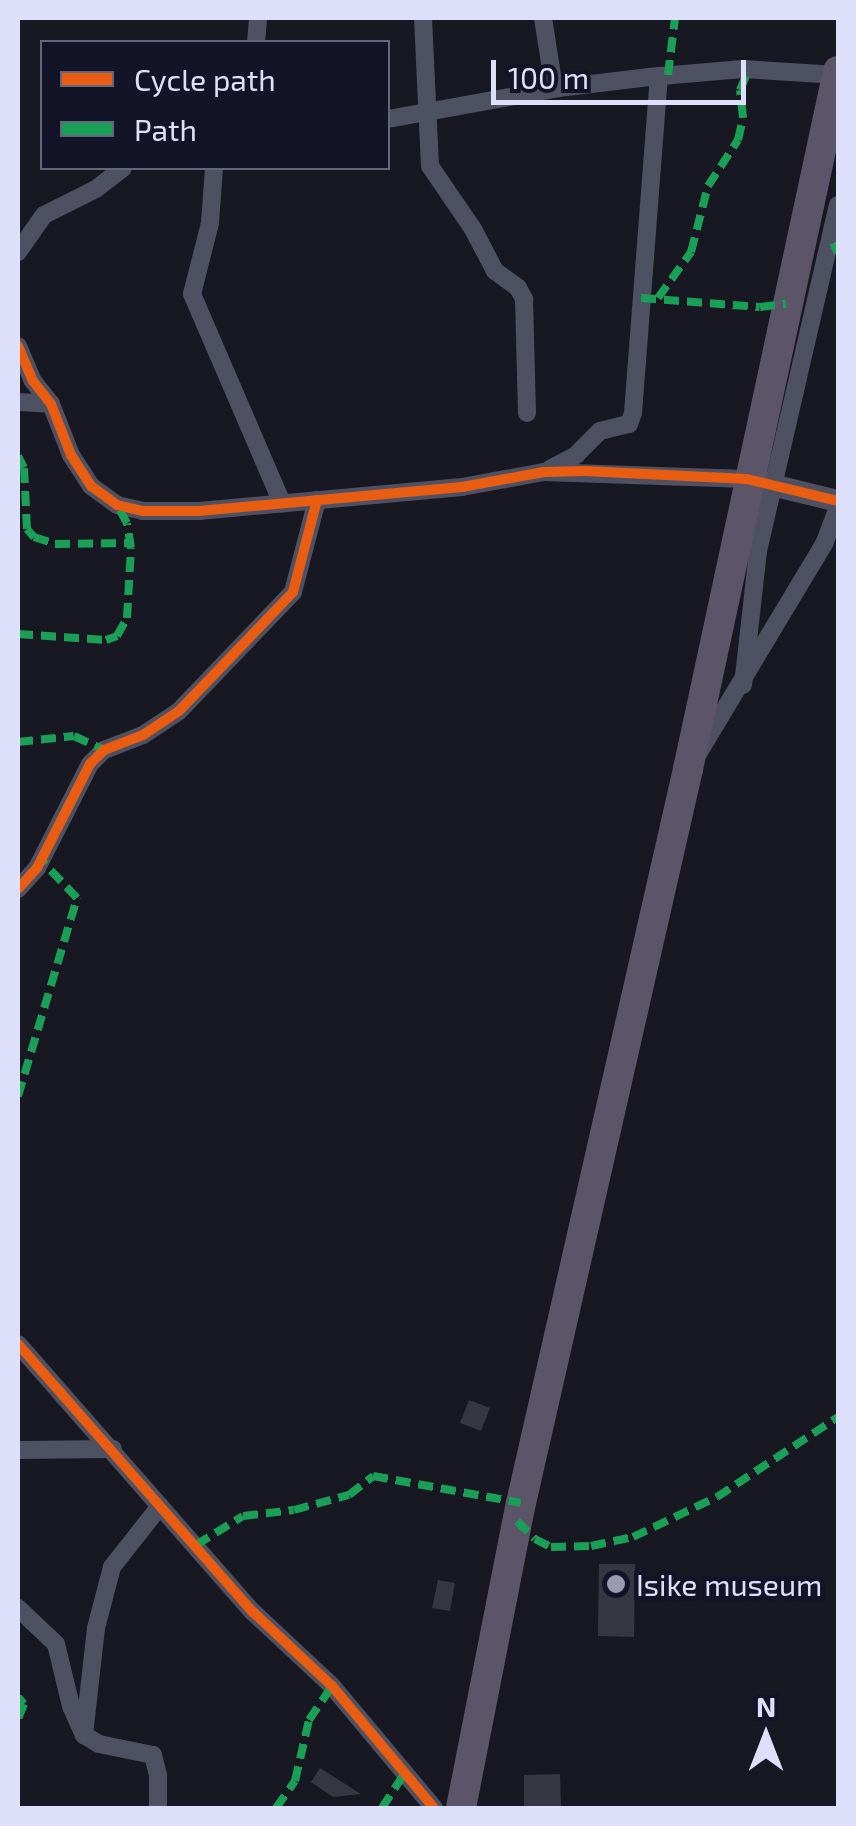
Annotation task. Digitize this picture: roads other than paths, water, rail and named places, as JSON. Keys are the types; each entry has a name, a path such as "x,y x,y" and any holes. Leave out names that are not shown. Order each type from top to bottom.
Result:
{"highway":[{"path":"461,1808 521,1503 688,769 761,481 838,73"}],"street":[{"path":"423,18 430,166 473,229 495,272 518,288 524,299 527,414"},
{"path":"543,18 554,88"},
{"path":"390,119 554,88 660,76 743,69 838,73"},
{"path":"18,346 33,381 52,404 78,468 98,492 117,505 165,513 493,484 544,472 568,461 600,430 629,424 633,412 660,76"},
{"path":"18,252 44,215 96,189 120,170"},
{"path":"214,170 210,223 192,294 282,503"},
{"path":"742,686 761,481 838,205"},
{"path":"18,402 52,404"},
{"path":"544,472 761,481 838,505 824,544 742,686 688,769"},
{"path":"18,890 37,868 90,764 104,750 142,735 180,711 294,592 317,500"},
{"path":"18,1344 253,1612 332,1686 434,1808"},
{"path":"18,1450 113,1448"},
{"path":"84,1736 96,1628 112,1567 160,1506"},
{"path":"18,1608 56,1644 70,1706 84,1736 99,1744 153,1755 158,1808"}],"place":[{"name":"Isike museum","path":"616,1584"}]}
